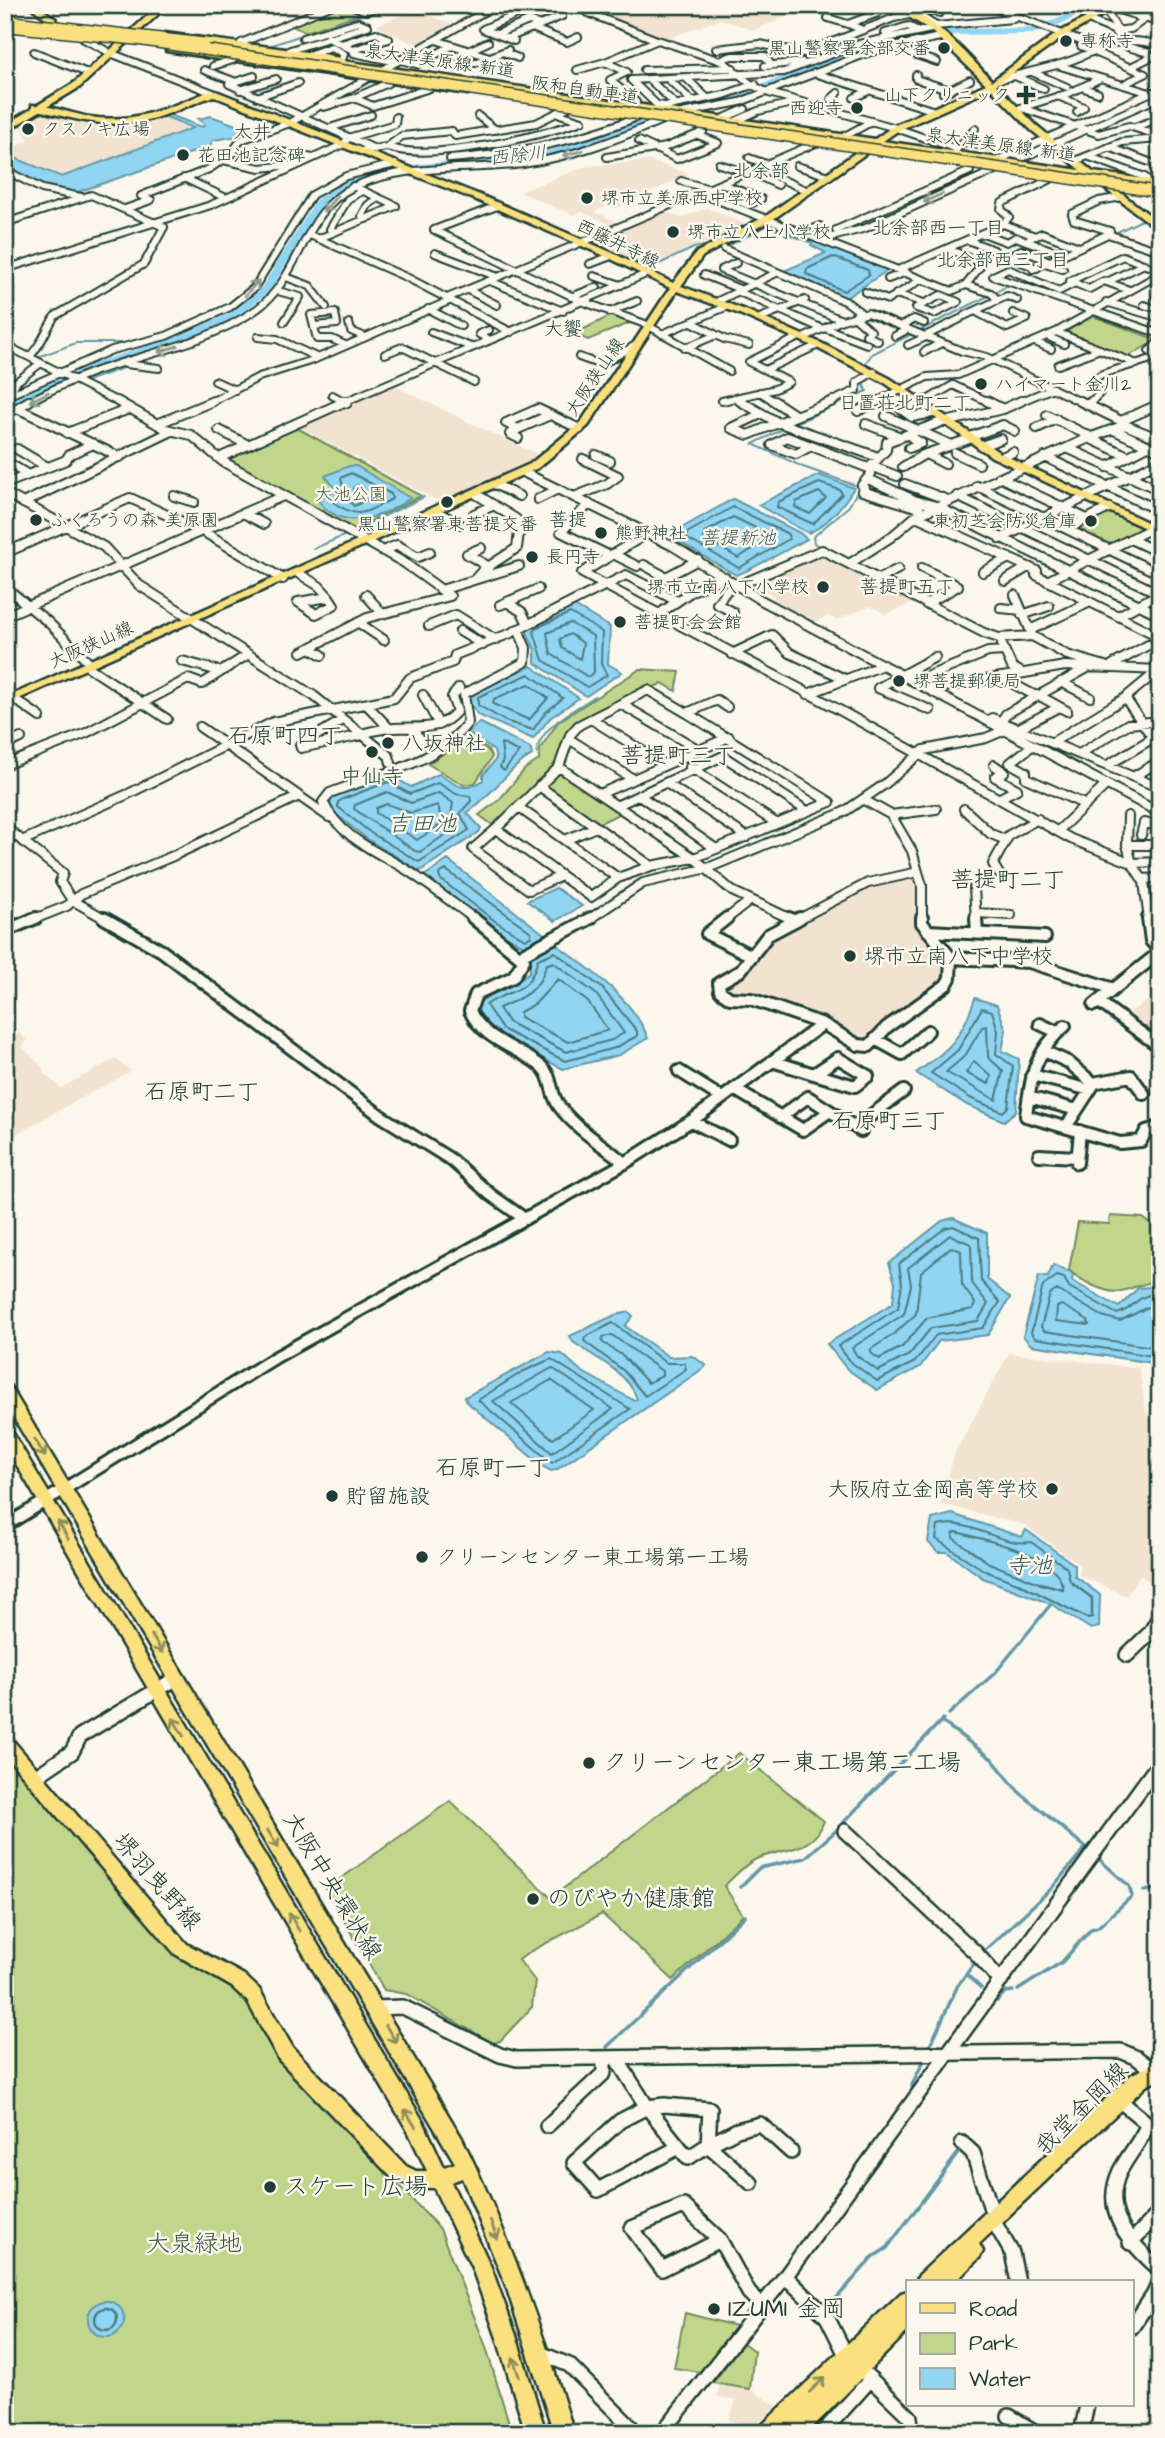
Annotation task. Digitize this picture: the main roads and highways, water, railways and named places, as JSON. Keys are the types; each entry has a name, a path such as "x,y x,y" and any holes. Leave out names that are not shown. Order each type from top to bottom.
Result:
{"highway":[{"path":"38,108 122,42 158,5"},
{"path":"133,31 164,5"},
{"name":"阪和自動車道","path":"5,24 125,34 1160,190"},
{"name":"阪和自動車道","path":"5,24 532,94 1160,190"},
{"path":"171,37 204,47 329,72 434,88 532,94"},
{"path":"171,37 348,57 487,88"},
{"path":"204,47 348,57"},
{"path":"5,126 77,85 110,52"}],"main road":[{"path":"32,5 52,19 52,22"},
{"path":"892,5 913,13 995,83 1050,141 1160,228"},
{"name":"大阪狭山線","path":"9,700 523,472 580,429 674,288 700,254 769,218 896,128 1011,74 1062,34 1108,8"},
{"path":"42,33 52,22"},
{"path":"5,24 52,22 171,37"},
{"path":"5,24 42,33 204,47 233,60 434,88"},
{"path":"5,24 241,43 348,57 386,68"},
{"name":"泉大津美原線 新道","path":"5,24 386,68 532,94 678,110 875,142 956,151 998,160 1149,182 1160,190"},
{"name":"泉大津美原線 新道","path":"204,47 434,88 1051,179 1109,187 1160,190"},
{"name":"西藤井寺線","path":"38,108 106,121 131,121 216,94 498,206 611,256 674,288 760,318 874,372 968,438 1002,457 1157,528"},
{"name":"大阪中央環状線","path":"5,1390 426,2090 483,2200 540,2353 564,2433"},
{"path":"5,1432 416,2127 442,2178 481,2267 536,2433"},
{"name":"堺羽曳野線","path":"5,1744 181,1949 238,1981 253,1995 286,2054 398,2172 418,2181 442,2178 467,2167"},
{"name":"我堂金岡線","path":"928,2280 996,2223 1158,2072"},
{"name":"我堂金岡線","path":"944,2280 996,2223 1139,2080 1158,2072"},
{"path":"768,2433 858,2368 906,2303"},
{"path":"793,2433 906,2319"}],"water":[{"path":"167,114 202,127 205,125 198,119 211,116 247,129 234,137 213,140 209,147 72,194 58,192 5,167 5,154 62,177 193,128 161,115"},
{"path":"765,225 775,225 888,270 844,299 734,250 784,271 826,253 811,245 812,243 766,226 726,247 722,245"},
{"path":"349,466 356,466 410,498 374,517 349,519 338,516 327,510 317,499 337,490 325,476"},
{"path":"819,475 854,488 834,514 815,530 808,533 758,505"},
{"name":"菩提新池","path":"733,499 807,539 736,575 671,537 671,534"},
{"path":"571,604 610,627 608,664 622,672 586,696 535,663 535,650 525,628"},
{"path":"531,666 579,698 550,718 533,739 478,715 469,702 473,692"},
{"name":"吉田池","path":"479,722 530,748 532,755 516,766 467,813 481,828 479,832 420,871 367,839 332,811 330,804 333,797 389,774 411,787 439,774 460,786 471,787 477,784 483,780 483,775 496,759 494,751 468,733"},
{"path":"448,860 548,937 527,948 491,927 424,876"},
{"path":"556,888 582,906 555,921 527,901"},
{"path":"556,944 621,997 641,1023 648,1038 619,1055 563,1069 497,1035 475,1007 488,996 523,978 530,971 530,954"},
{"path":"975,998 997,1005 1006,1030 1002,1051 1019,1059 1016,1111 1004,1121 967,1105 916,1073 953,1042 965,1024"},
{"path":"953,1218 987,1233 987,1279 1010,1298 988,1335 939,1341 920,1367 877,1390 847,1369 827,1344 893,1303 895,1283 889,1263 942,1221"},
{"path":"1053,1265 1073,1274 1072,1281 1119,1307 1138,1288 1160,1286 1160,1364 1031,1345 1023,1336 1039,1276 1048,1277"},
{"path":"629,1312 633,1316 625,1326 669,1357 692,1356 706,1365 556,1470 551,1471 542,1466 467,1402 465,1397 549,1352 562,1354 581,1371 633,1400 637,1399 633,1389 619,1373 573,1342 570,1336 615,1315"},
{"name":"寺池","path":"952,1514 1022,1537 1026,1530 1075,1565 1075,1576 1100,1595 1099,1627 1091,1629 1051,1604 983,1578 947,1552 938,1552 928,1542 932,1519"},
{"path":"106,2301 119,2306 124,2319 119,2332 106,2337 93,2332 88,2319 93,2306"}],"waterway":[{"name":"西除川","path":"5,407 69,374 182,338 234,315 266,289 319,202 338,187 353,180 398,169 508,160 553,153 673,110 750,92 869,47 952,32 1032,31 1063,20 1091,5"},
{"path":"289,48 269,46 367,13"},
{"path":"1149,216 1160,211"},
{"path":"1113,234 1144,219"},
{"path":"646,270 694,248 710,245"},
{"path":"995,293 1021,277"},
{"path":"919,331 990,295"},
{"path":"865,364 872,354 914,333"},
{"path":"38,357 76,343 131,343"},
{"name":"西除川","path":"145,345 155,347"},
{"path":"84,382 126,367"},
{"path":"794,424 867,391 861,381"},
{"path":"63,388 74,385"},
{"path":"785,428 753,444 803,467 860,487 849,506 813,537 814,543 821,548"},
{"path":"355,530 424,497"},
{"path":"313,549 348,534"},
{"path":"537,754 543,736 550,728 595,696"},
{"path":"5,1027 9,1030"},
{"path":"949,1714 996,1672 1051,1604"},
{"path":"842,1824 941,1721"},
{"path":"941,1721 992,1759 1019,1792 1084,1846"},
{"path":"740,1887 759,1868 805,1858 838,1829"},
{"path":"983,1952 1052,1888 1086,1847"},
{"path":"1018,1990 1062,1962 1091,1929 1098,1927 1132,1896 1129,1886 1100,1860"},
{"path":"1144,1891 1160,1888"},
{"path":"607,2047 745,1916"},
{"path":"966,1974 976,1961"},
{"path":"929,2048 958,1985 966,1974"},
{"path":"966,1974 981,1988"},
{"path":"997,2001 1005,1992 1013,1991"},
{"path":"913,2092 912,2085 924,2060"},
{"path":"827,2309 873,2257 887,2248 962,2148"}],"place":[{"name":"専称寺","path":"1066,41"},
{"name":"黒山警察署余部交番","path":"944,48"},
{"name":"山下クリニック","path":"1026,95"},
{"name":"西迎寺","path":"857,108"},
{"name":"クスノキ広場","path":"28,129"},
{"name":"花田池記念碑","path":"183,155"},
{"name":"堺市立美原西中学校","path":"587,198"},
{"name":"堺市立八上小学校","path":"673,232"},
{"name":"ハイマート金川2","path":"981,384"},
{"name":"黒山警察署東菩提交番","path":"447,502"},
{"name":"ふくろうの森 美原園","path":"36,520"},
{"name":"東初芝会防災倉庫","path":"1091,521"},
{"name":"熊野神社","path":"601,533"},
{"name":"長円寺","path":"532,557"},
{"name":"堺市立南八下小学校","path":"823,587"},
{"name":"菩提町会会館","path":"620,622"},
{"name":"堺菩提郵便局","path":"899,681"},
{"name":"八坂神社","path":"388,743"},
{"name":"中仙寺","path":"372,752"},
{"name":"堺市立南八下中学校","path":"850,956"},
{"name":"大阪府立金岡高等学校","path":"1052,1489"},
{"name":"貯留施設","path":"332,1496"},
{"name":"クリーンセンター東工場第一工場","path":"422,1557"},
{"name":"クリーンセンター東工場第二工場","path":"589,1763"},
{"name":"のびやか健康館","path":"533,1899"},
{"name":"スケート広場","path":"270,2187"},
{"name":"IZUMI 金岡","path":"714,2309"}],"district":[{"name":"太井","path":"252,132"},
{"name":"北余部","path":"761,171"},
{"name":"北余部西一丁目","path":"938,228"},
{"name":"北余部西三丁目","path":"1003,260"},
{"name":"大饗","path":"563,329"},
{"name":"日置荘北町二丁","path":"905,403"},
{"name":"菩提","path":"568,520"},
{"name":"菩提町五丁","path":"907,587"},
{"name":"石原町四丁","path":"285,736"},
{"name":"菩提町三丁","path":"678,756"},
{"name":"菩提町二丁","path":"1008,880"},
{"name":"石原町二丁","path":"202,1092"},
{"name":"石原町三丁","path":"889,1121"},
{"name":"石原町一丁","path":"493,1468"}],"park label":[{"name":"大池公園","path":"351,494"},
{"name":"大泉緑地","path":"194,2244"}]}
